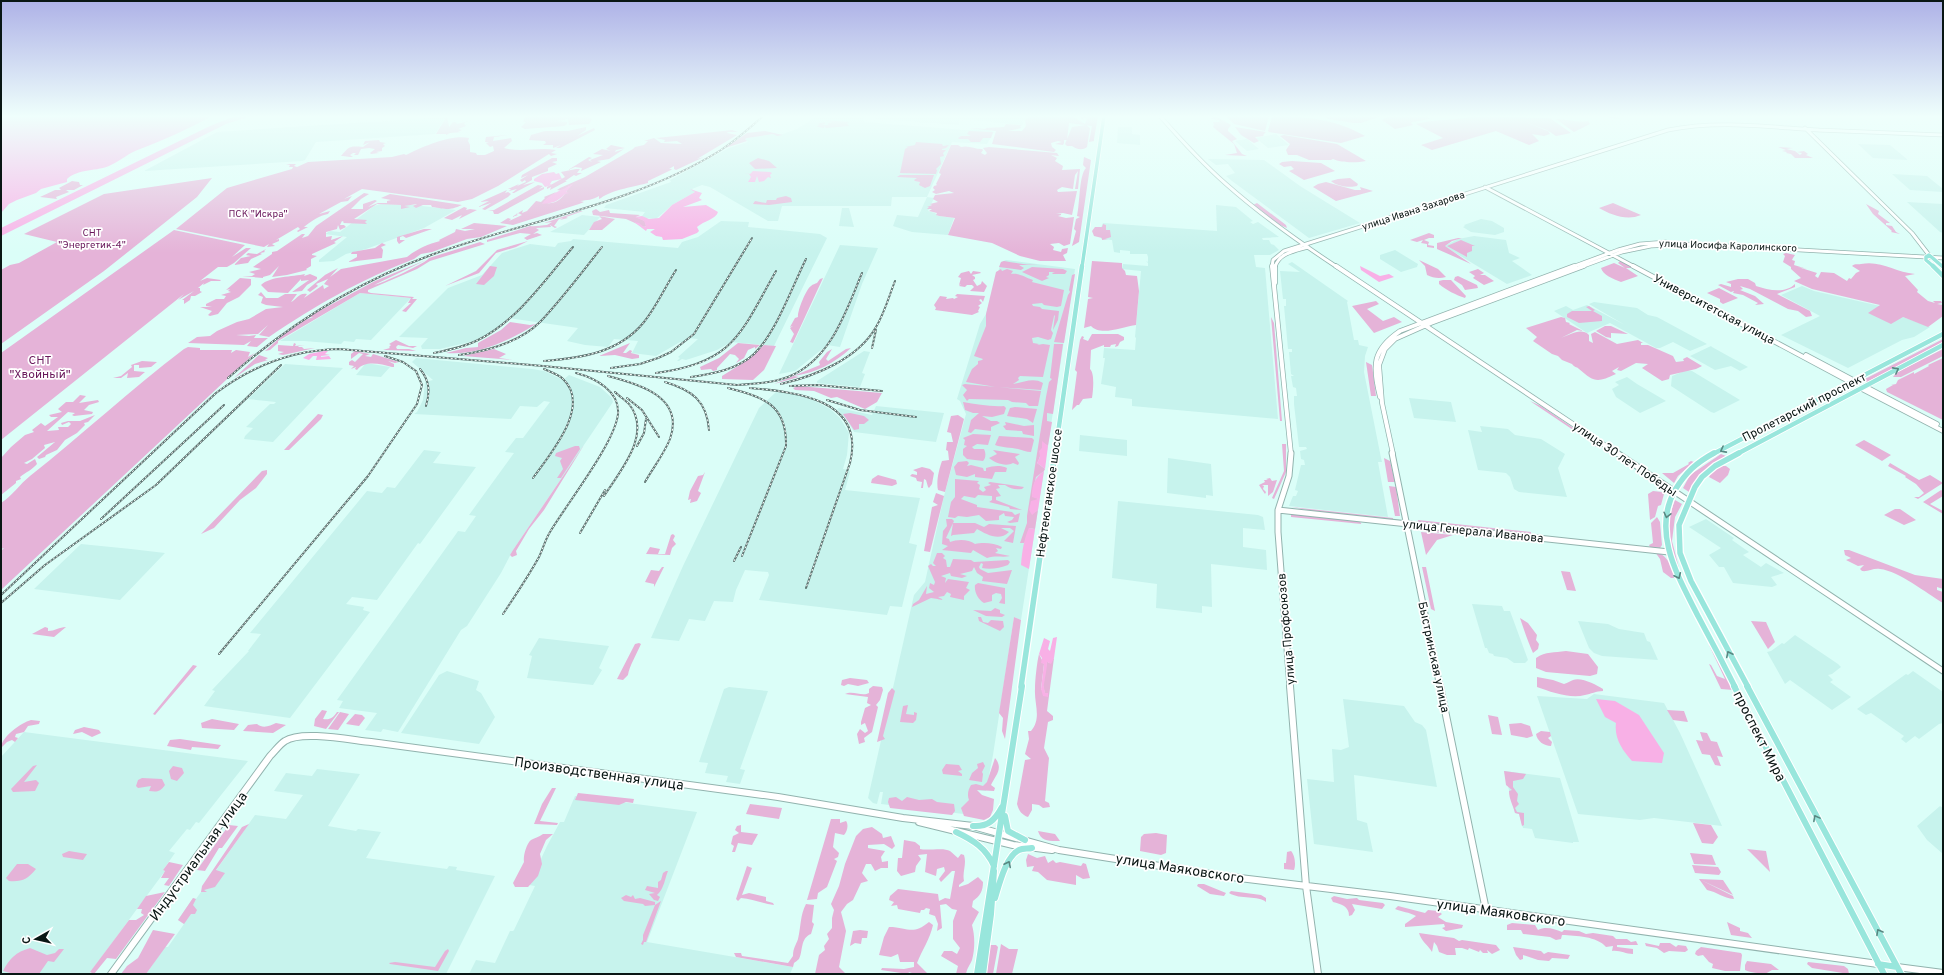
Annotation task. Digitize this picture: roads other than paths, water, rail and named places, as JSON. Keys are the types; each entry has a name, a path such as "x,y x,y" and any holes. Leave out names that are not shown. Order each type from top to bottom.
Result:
{"main road":[{"name":"Нефтеюганское шоссе","path":"977,974 988,892 994,868 1005,801 1097,162"},
{"name":"улица 30 лет Победы","path":"1199,162 1239,198 1304,245 1943,671"},
{"name":"улица 30 лет Победы","path":"1202,162 1227,185 1304,245"},
{"name":"улица Ивана Захарова","path":"1488,188 1569,162"},
{"name":"улица Ивана Захарова","path":"1304,245 1573,162"},
{"path":"1840,162 1912,233 1927,256 1926,260 1943,276"},
{"path":"1840,162 1844,166"},
{"name":"Университетская улица","path":"1488,188 1854,382 1943,431"},
{"name":"улица Иосифа Каролинского","path":"1422,324 1613,254 1651,246 1693,244 1943,257"},
{"name":"улица Профсоюзов","path":"1304,245 1278,260 1275,267 1274,286 1291,458 1289,476 1278,510 1278,532 1306,886 1318,974"},
{"path":"1927,256 1933,258 1943,267"},
{"path":"1933,258 1943,257"},
{"name":"Быстринская улица","path":"1422,324 1390,337 1378,352 1374,369 1408,524 1486,910"},
{"name":"Пролетарский проспект","path":"1674,492 1688,471 1698,462 1854,382 1943,334"},
{"name":"Пролетарский проспект","path":"1690,502 1691,495 1698,482 1715,466 1943,345"},
{"name":"Университетская улица","path":"1864,388 1943,428"},
{"name":"проспект Мира","path":"1674,492 1665,521 1665,533 1668,552 1680,581 1884,974"},
{"name":"проспект Мира","path":"1690,502 1682,514 1679,525 1679,542 1683,561 1690,581 1901,974"},
{"name":"улица Генерала Иванова","path":"1278,510 1668,552"},
{"path":"1729,674 1740,675"},
{"name":"Производственная улица","path":"286,740 308,735 371,742 778,798 911,819 973,826 999,838"},
{"name":"Индустриальная улица","path":"111,974 270,756 286,740"},
{"path":"973,826 986,826 994,822 1005,801"},
{"path":"1005,801 1006,828 1014,836 1025,840"},
{"name":"Производственная улица","path":"911,819 956,832 999,838"},
{"path":"956,832 976,841 983,846 994,868"},
{"name":"улица Маяковского","path":"999,838 1025,840 1059,850"},
{"name":"улица Маяковского","path":"999,838 1032,848 1059,850 1306,886 1390,896 1943,973"},
{"path":"991,914 1008,863 1017,850 1032,848"},
{"name":"Нефтеюганское шоссе","path":"983,974 991,914 994,868"}],"railway":[{"path":"228,378 274,340 299,323 349,292 403,266 467,243 616,198 652,185 700,162"},
{"path":"611,368 640,364 658,358 671,352 694,334 752,238"},
{"path":"434,353 456,348 478,340 506,322 541,286 573,247"},
{"path":"459,355 502,345 513,341 532,329 556,304 602,247"},
{"path":"691,377 725,370 740,364 754,354 762,345 776,322 806,259"},
{"path":"544,361 585,356 623,341 649,316 676,270"},
{"path":"656,373 682,368 703,361 719,352 732,341 754,311 776,271"},
{"path":"1,595 216,393 244,374 274,361 305,352 339,349 543,366 737,385 763,383 788,377 803,369 826,347 843,318 862,273"},
{"path":"781,384 821,371 847,357 858,348 876,327 895,281"},
{"path":"872,348 876,330"},
{"path":"219,654 368,476 417,404 422,385 416,371 403,362 385,356"},
{"path":"1,603 45,565 156,485 281,365"},
{"path":"420,369 426,378 428,387 426,406"},
{"path":"533,478 558,443 565,430 571,416 573,402 571,390 563,379 544,369"},
{"path":"503,614 535,564 557,520 589,474 615,426 618,406 611,392 591,378 576,373"},
{"path":"608,376 645,388 665,403 671,413 673,425 668,445 645,482"},
{"path":"665,382 683,389 696,398 705,411 709,430"},
{"path":"790,386 817,385 882,391"},
{"path":"728,388 762,399 770,405 782,420 785,432 786,446 742,556"},
{"path":"750,388 787,392 823,403 838,412 848,425 852,442 850,463 806,588"},
{"path":"604,496 632,452 636,440 637,428 635,416 629,404 615,392"},
{"path":"627,398 642,410 659,437"},
{"path":"827,400 860,410 916,417"},
{"path":"101,519 224,405"},
{"path":"637,446 644,433 646,419"},
{"path":"580,533 605,490"},
{"path":"734,561 741,547"}],"park label":[{"name":"ПСК \"Искра\"","path":"258,213"},
{"name":"СНТ \"Энергетик-4\"","path":"92,238"},
{"name":"СНТ \"Хвойный\"","path":"40,367"}]}
